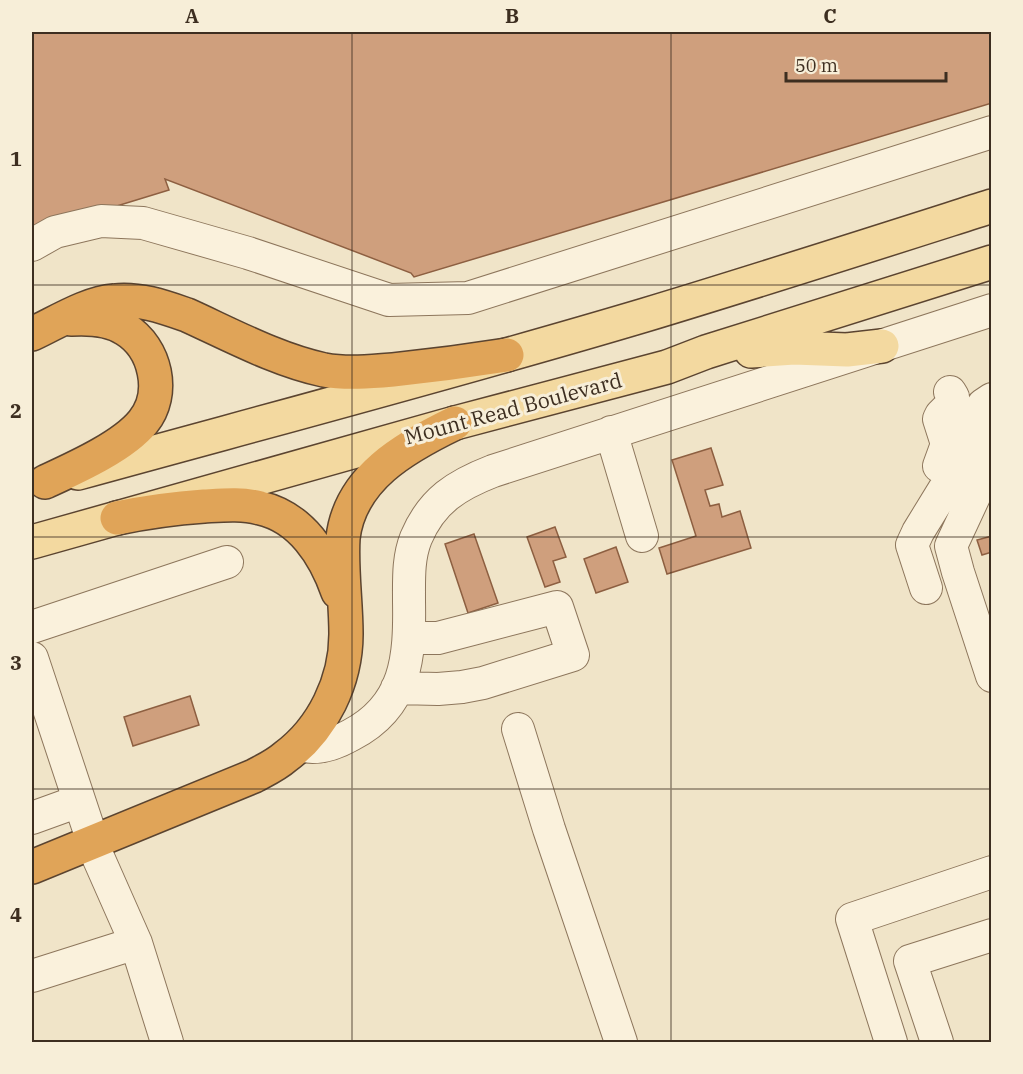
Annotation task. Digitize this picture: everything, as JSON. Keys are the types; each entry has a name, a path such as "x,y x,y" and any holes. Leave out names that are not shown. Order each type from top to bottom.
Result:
{"highway":[{"path":"42,329 96,305 125,300 150,304 188,315 284,358 331,371 401,369 507,355"},
{"path":"38,484 90,460 132,433 149,413 156,387 150,358 140,342 124,328 103,320 73,319 42,329"},
{"path":"32,867 254,776 285,758 299,745 319,720 337,685 344,660 346,626 342,538 347,516 356,497 370,478 388,462 416,443 455,423"},
{"path":"117,518 165,509 216,505 250,506 274,512 302,530 324,559 335,584 346,626"}],"main road":[{"path":"38,484 507,355 717,293 992,206"},
{"name":"Mount Read Boulevard","path":"32,542 455,423 667,367 705,352 992,262"},
{"path":"667,367 766,350 794,348 847,350 882,346"}],"street":[{"path":"32,245 55,232 101,221 143,223 248,253 389,300 468,298 992,132"},
{"path":"299,745 317,748 332,744 357,732 375,719 390,702 406,659 409,638 409,570 413,547 426,519 448,494 462,484 493,471 611,432 992,310"},
{"path":"950,392 953,397 952,404 939,419 947,444 939,466 977,463"},
{"path":"977,463 963,444 983,405 992,399"},
{"path":"992,418 974,451 982,503 951,546 958,572 983,625 992,676"},
{"path":"611,432 642,536"},
{"path":"926,588 912,545 918,532 977,463"},
{"path":"32,627 227,562"},
{"path":"397,688 462,687 483,683 573,655 557,607 438,638 409,638"},
{"path":"32,658 93,842 136,943 167,1042"},
{"path":"518,729 549,829 621,1042"},
{"path":"32,818 80,801"},
{"path":"891,1042 852,919 992,872"},
{"path":"937,1042 910,961 992,935"},
{"path":"32,976 136,943"}],"building":[{"path":"32,32 992,32 992,103 414,277 411,273 165,179 169,190 32,232"},
{"path":"711,448 723,485 705,490 710,506 719,504 722,517 740,511 751,548 667,574 659,548 696,536 672,460"},
{"path":"555,527 566,557 553,561 560,582 545,587 527,537"},
{"path":"474,534 498,603 468,613 445,544"},
{"path":"992,536 992,552 982,555 977,540"},
{"path":"616,547 628,582 596,593 584,559"},
{"path":"190,696 199,725 133,746 124,717"}]}
